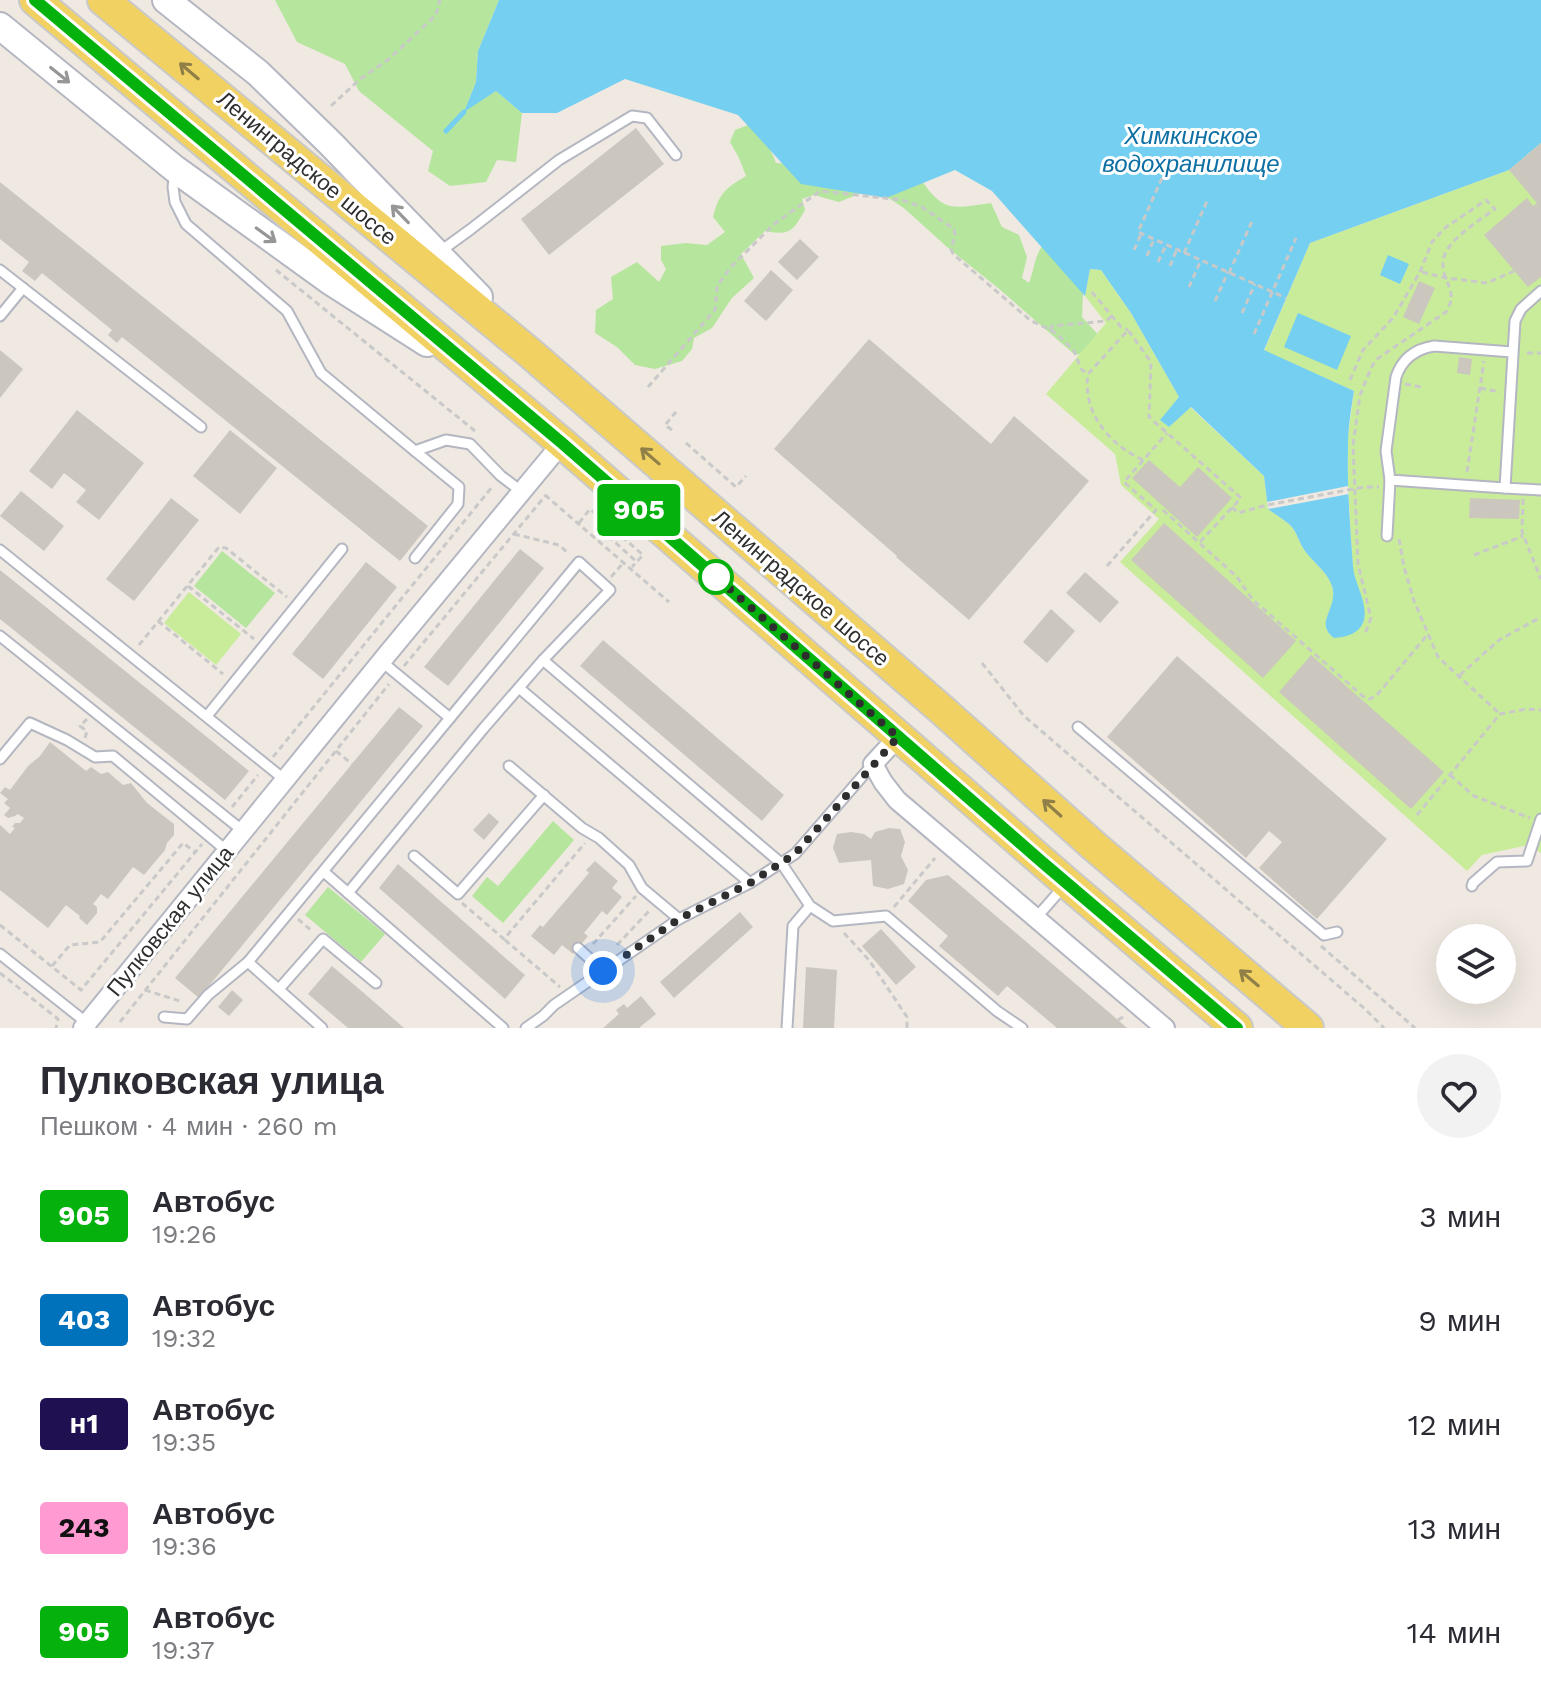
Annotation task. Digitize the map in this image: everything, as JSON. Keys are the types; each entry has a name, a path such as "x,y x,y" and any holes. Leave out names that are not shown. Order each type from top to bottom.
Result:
{"main road":[{"name":"Ленинградское шоссе","path":"35,0 499,389 1237,1028"},
{"name":"Ленинградское шоссе","path":"103,0 530,353 941,709 1094,846 1308,1028"},
{"path":"166,0 258,73 438,253 530,353"},
{"path":"0,26 175,169 330,281 499,389"}],"street":[{"name":"Пулковская улица","path":"87,1026 381,661 529,489 562,443"},
{"path":"898,737 873,764 897,800 1165,1028"}],"lane":[{"path":"438,253 559,160 632,116 647,118 676,155"},
{"path":"175,169 175,202 186,224 287,311 321,373 459,487 458,504 415,558"},
{"path":"0,270 201,427"},
{"path":"0,316 23,288"},
{"path":"1505,488 1516,352 1515,321 1521,309 1541,291"},
{"path":"1387,536 1390,480 1386,451 1400,367 1421,348 1434,346 1516,352"},
{"path":"415,451 446,440 470,444 501,476 529,489"},
{"path":"1390,480 1541,490"},
{"path":"207,716 342,549"},
{"path":"0,550 285,780"},
{"path":"164,1017 187,1019 208,995 248,962 579,562 610,590 543,660 348,893"},
{"path":"0,636 243,831"},
{"path":"543,660 782,864 810,906 833,921 886,916 997,1011 1022,1028"},
{"path":"381,661 450,718"},
{"path":"519,688 750,883"},
{"path":"0,759 30,723 95,757 113,756 227,851"},
{"path":"1078,727 1324,935 1337,932"},
{"path":"526,1028 554,1005 679,919 782,864 795,854 873,764"},
{"path":"509,766 629,865 642,888 679,919"},
{"path":"414,856 458,894 544,795"},
{"path":"1472,886 1497,862 1527,861 1538,819"},
{"path":"324,872 503,1028"},
{"path":"1036,918 1067,883"},
{"path":"787,1028 793,926 810,906"},
{"path":"279,989 323,939 376,983"},
{"path":"578,948 603,971"},
{"path":"0,954 87,1026"},
{"path":"248,962 322,1028"}],"path":[{"path":"331,106 359,80 389,59 436,15 440,0"},
{"path":"1162,178 1138,232 1286,298"},
{"path":"648,387 715,310 717,286 732,266 773,225 820,191 902,200 922,207 954,229 953,254 1030,320 1056,333 1074,351 1081,369 1088,374"},
{"path":"1184,253 1208,199"},
{"path":"1215,301 1253,219"},
{"path":"1134,250 1141,234"},
{"path":"1254,334 1296,238"},
{"path":"1147,256 1154,239"},
{"path":"1158,262 1166,245"},
{"path":"1170,266 1177,249"},
{"path":"1189,287 1201,260"},
{"path":"1420,272 1487,283 1514,271"},
{"path":"1242,313 1255,284"},
{"path":"1092,292 1121,327 1128,330 1151,362 1149,417 1241,498 1200,542"},
{"path":"1050,330 1052,326 1106,321 1112,316"},
{"path":"1128,330 1088,374 1088,393 1102,429 1126,453 1143,460"},
{"path":"1466,485 1486,350"},
{"path":"1516,352 1541,353"},
{"path":"672,430 665,425 676,412"},
{"path":"1107,566 1156,510 1124,482 1167,433"},
{"path":"686,443 736,487 746,476"},
{"path":"224,816 501,476"},
{"path":"1232,507 1238,513 1364,487"},
{"path":"529,489 546,495 581,521 669,602"},
{"path":"120,1022 397,674 546,495"},
{"path":"1523,496 1522,532 1541,579"},
{"path":"581,521 590,509 643,555 632,568"},
{"path":"1163,510 1237,577 1252,599 1365,698 1377,695 1428,634"},
{"path":"581,521 588,524"},
{"path":"514,534 559,545 579,562"},
{"path":"608,536 637,562"},
{"path":"1474,555 1523,536"},
{"path":"1399,537 1414,601 1438,657 1500,714"},
{"path":"130,655 216,549 223,547 297,605"},
{"path":"605,585 624,562"},
{"path":"187,585 263,647"},
{"path":"1459,676 1499,640 1541,617"},
{"path":"158,621 234,682"},
{"path":"982,663 1024,716 1384,1028"},
{"path":"1417,815 1500,714 1526,709 1541,710"},
{"path":"80,726 87,731"},
{"path":"336,751 352,764"},
{"path":"1450,775 1474,796 1538,819"},
{"path":"504,939 593,834"},
{"path":"0,925 81,990 209,835"},
{"path":"52,966 70,945 100,942 183,843 195,852"},
{"path":"886,916 935,858"},
{"path":"590,947 638,893"},
{"path":"458,894 462,903 558,984"},
{"path":"619,960 614,948 658,901"},
{"path":"290,913 323,939"},
{"path":"833,921 869,960 907,1017 907,1028"},
{"path":"0,973 58,1019 56,1028"},
{"path":"145,990 198,1007"},
{"path":"1118,1020 1123,1017"}],"green space":[{"path":"275,0 499,0 478,51 476,82 465,110 496,91 522,113 516,162 497,160 486,182 450,186 428,171 433,151 359,91 345,64 297,42"},
{"path":"748,125 765,137 776,163 914,170 932,193 946,204 963,207 991,203 1002,227 1019,235 1027,257 1022,278 1029,283 1045,242 1071,275 1083,294 1082,317 1103,340 1099,356 1074,354 905,209 874,188 839,202 814,195 802,199 805,210 794,227 780,233 765,231 741,254 754,278 732,298 712,328 694,338 692,349 682,361 655,369 635,365 617,347 595,333 596,310 613,299 611,277 637,262 659,282 666,269 661,260 661,246 686,243 707,245 725,232 713,217 724,192 746,176 730,142 735,130"},
{"path":"1541,143 1541,853 1528,845 1482,855 1467,871 1120,562 1159,519 1121,485 1115,454 1046,394 1106,323 1085,296 1090,269 1101,270 1131,313 1179,397 1161,420 1169,427 1190,407 1264,476 1268,509 1292,527 1305,551 1330,581 1334,594 1326,626 1334,638 1363,607 1353,571 1348,486 1347,443 1354,391 1264,351 1310,243 1509,170"},
{"path":"222,551 275,593 246,628 194,586"},
{"path":"189,592 241,634 216,665 164,623"},
{"path":"553,821 574,840 503,923 472,896 487,877 498,886"},
{"path":"328,887 385,934 361,962 305,915"}],"water":[{"name":"Химкинское водохранилище","path":"499,0 1541,0 1541,143 1509,170 1310,243 1264,350 1354,391 1348,476 1353,566 1365,613 1359,629 1339,638 1328,632 1326,621 1333,594 1330,581 1305,551 1292,527 1268,509 1264,476 1191,407 1169,427 1160,420 1179,397 1131,313 1101,270 1090,269 1085,296 992,191 955,170 886,198 801,184 738,115 625,79 557,113 522,113 496,91 464,112 476,82 478,51"},
{"path":"1388,255 1409,264 1400,284 1380,275"},
{"path":"1298,313 1351,336 1337,370 1284,347"}],"pier":[{"path":"1348,486 1349,494 1268,509 1267,502"}],"building":[{"path":"636,128 664,164 549,255 521,219"},
{"path":"1541,143 1541,277 1528,287 1484,235 1527,198 1533,206 1537,203 1509,170"},
{"path":"0,182 428,526 400,561 122,337 117,343 108,335 112,330 42,273 35,281 22,271 29,262 0,239"},
{"path":"800,239 819,257 797,280 778,262"},
{"path":"771,270 793,290 766,321 744,301"},
{"path":"1419,281 1435,288 1419,324 1403,317"},
{"path":"869,339 991,444 1014,416 1089,481 969,620 774,449"},
{"path":"0,350 23,369 0,398"},
{"path":"1459,357 1472,359 1470,375 1457,373"},
{"path":"77,410 144,463 99,520 76,502 86,490 64,473 52,489 29,471"},
{"path":"230,430 277,468 240,514 193,476"},
{"path":"1149,460 1180,487 1198,467 1232,498 1197,537 1132,478"},
{"path":"21,491 64,526 44,551 0,516"},
{"path":"171,498 199,520 134,601 106,579"},
{"path":"1470,498 1520,500 1519,519 1469,518"},
{"path":"1164,523 1296,641 1263,678 1131,560"},
{"path":"520,549 544,568 448,686 424,667"},
{"path":"366,562 397,587 323,679 292,654"},
{"path":"0,570 249,771 225,800 0,619"},
{"path":"1085,572 1119,602 1100,623 1066,593"},
{"path":"1051,609 1075,631 1047,663 1023,642"},
{"path":"603,640 784,795 762,821 580,666"},
{"path":"1311,655 1444,772 1411,809 1279,692"},
{"path":"1177,656 1387,839 1317,919 1259,868 1282,842 1269,831 1246,858 1107,737"},
{"path":"399,707 423,726 199,998 175,978"},
{"path":"50,742 86,771 91,767 101,774 108,772 123,785 131,783 147,803 174,824 174,835 144,875 133,867 108,899 101,894 93,904 97,907 97,913 87,925 66,905 48,928 0,890 0,825 10,834 15,823 20,823 24,818 18,814 8,818 4,815 10,808 4,803 8,799 0,793 5,787 10,790"},
{"path":"489,813 499,822 484,840 473,830"},
{"path":"900,829 905,842 901,856 908,870 904,884 888,889 873,886 871,860 839,863 833,848 837,834 851,832 864,834 871,839 875,832"},
{"path":"595,861 618,881 612,888 622,897 607,915 602,911 584,933 588,936 573,954 562,945 554,955 531,936 540,925 543,927 589,873 586,870"},
{"path":"398,864 525,975 505,999 379,888"},
{"path":"948,875 1127,1028 1057,1028 1007,986 998,996 939,946 948,936 908,901 926,880"},
{"path":"740,912 753,927 674,998 660,982"},
{"path":"881,929 916,967 896,985 862,946"},
{"path":"332,966 404,1028 348,1028 308,994"},
{"path":"806,967 837,970 834,1028 803,1028"},
{"path":"232,990 243,1000 229,1016 218,1007"},
{"path":"641,996 656,1014 639,1028 603,1028 619,1014 616,1010 624,1004 627,1008"}],"waterway":[{"path":"446,131 464,112"}],"bus line":[{"name":"905","path":"35,0 562,443 1237,1028"}],"route":[{"path":"603,971 679,919 750,883 795,854 898,737 716,577"}]}
